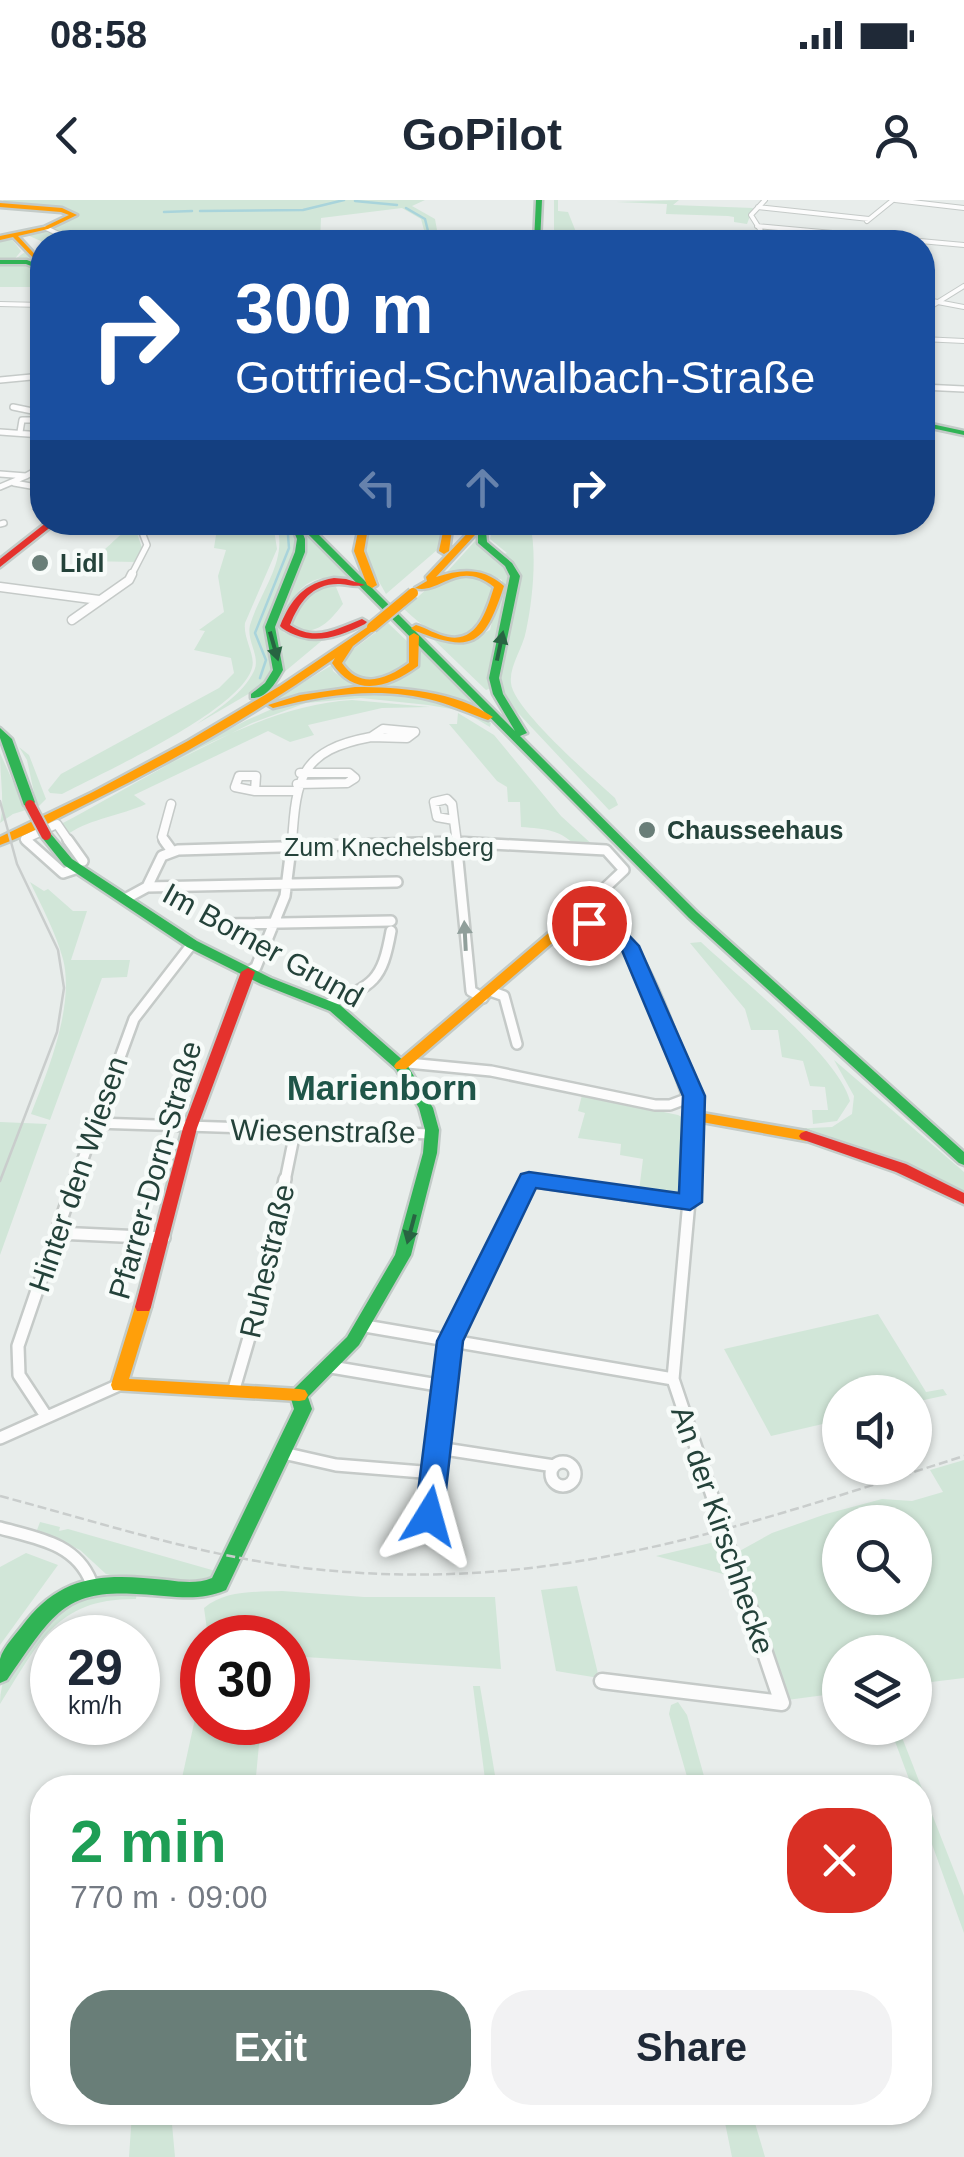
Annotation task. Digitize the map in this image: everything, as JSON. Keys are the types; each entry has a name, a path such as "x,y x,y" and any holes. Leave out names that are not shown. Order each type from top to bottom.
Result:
{"main road":[{"path":"538,230 542,200"},
{"path":"542,200 544,230"},
{"path":"1,262 20,256 10,228 18,214 64,210 74,214 70,220 46,228 10,228"},
{"path":"10,228 30,250"},
{"path":"1,262 30,262"},
{"path":"935,427 964,433"},
{"path":"0,564 37,535"},
{"path":"237,710 269,685 278,670 269,635 300,552 300,535"},
{"path":"313,535 370,586"},
{"path":"322,535 751,970 964,1160"},
{"path":"362,535 359,551 370,586"},
{"path":"444,550 447,535"},
{"path":"413,589 457,535"},
{"path":"0,838 237,710 413,589 471,535"},
{"path":"483,535 484,542 515,576 496,666 496,688 518,735"},
{"path":"413,589 446,576 467,573 489,576 499,586 486,628 475,637 445,640 415,632"},
{"path":"367,623 314,637 294,634 285,626 308,583 335,578 370,586"},
{"path":"367,623 336,663 340,673 351,680 379,682 400,676 414,664 415,632"},
{"path":"0,838 117,784 216,730 350,644"},
{"path":"216,730 304,695 359,690 456,702 480,712 518,735 764,972 964,1147"},
{"name":"Im Borner Grund","path":"0,731 30,805 46,835 62,854 192,944 248,972 328,1004 405,1065 426,1108 432,1134"},
{"path":"405,1065 570,921 610,929 626,941 695,1107 726,1120 867,1153 964,1199"},
{"name":"Pfarrer-Dorn-Straße","path":"119,1385 164,1238 190,1128 248,972"},
{"path":"0,1674 52,1602 68,1590 90,1582 110,1581 204,1592 226,1576 301,1402 364,1326 388,1275 405,1251 432,1134"},
{"path":"119,1385 234,1389 301,1402"}],"street":[{"path":"760,230 751,215 766,200"},
{"path":"855,230 894,200 964,208"},
{"path":"758,207 869,219"},
{"path":"758,226 821,230"},
{"path":"46,228 50,230"},
{"path":"935,242 964,245"},
{"path":"935,304 964,286"},
{"path":"935,301 964,306"},
{"path":"0,304 30,304"},
{"path":"935,340 964,341"},
{"path":"0,380 30,377"},
{"path":"935,389 963,392"},
{"path":"13,408 30,413"},
{"path":"20,432 22,420 30,419"},
{"path":"0,432 30,433"},
{"path":"0,474 26,476"},
{"path":"0,487 30,474"},
{"path":"14,482 30,485"},
{"path":"72,620 129,580 146,549 142,535"},
{"path":"0,585 100,600"},
{"path":"248,972 256,966 288,885 300,773 341,744 410,737 415,732 408,728 380,729 371,738"},
{"path":"255,791 347,782 354,778 348,773 300,773"},
{"path":"147,887 157,861 172,850 162,837 171,804"},
{"path":"455,820 470,991 504,996 517,1044"},
{"name":"Im Borner Grund","path":"58,824 80,864 63,873 25,839 58,824"},
{"name":"Zum Knechelsberg","path":"172,850 455,842 606,850 624,870 570,921"},
{"path":"125,899 147,887 396,882"},
{"path":"224,924 391,926 383,977 374,985 328,1004"},
{"name":"Hinter den Wiesen","path":"46,1416 19,1375 18,1346 134,1019 192,944"},
{"path":"405,1065 491,1071 655,1105 677,1103 695,1107"},
{"name":"An der Kirschhecke","path":"602,1681 782,1703 672,1378 690,1202 695,1107"},
{"name":"Wiesenstraße","path":"95,1123 432,1134"},
{"name":"Ruhestraße","path":"234,1389 260,1300 295,1132"},
{"path":"429,1516 450,1341 529,1180 690,1202"},
{"path":"58,1233 164,1238"},
{"path":"364,1326 672,1378"},
{"path":"330,1366 444,1386"},
{"path":"0,1438 119,1385"},
{"path":"438,1448 554,1466"},
{"path":"282,1453 336,1465 435,1473"},
{"path":"0,1528 68,1550 83,1563 90,1582"}],"green space":[{"path":"3,200 425,200 412,206 435,219 437,230 424,230 421,219 402,208 321,218 320,230 52,230 76,214 7,205"},
{"path":"554,200 558,200 558,211 568,212 575,230 554,230"},
{"path":"679,200 673,205 753,208 747,224 734,222 734,217 728,216 666,214 667,204 616,202"},
{"path":"10,237 21,251 14,260 25,252 30,257 30,287 0,287 0,240"},
{"path":"121,535 138,535 142,548 136,562 84,561 98,555"},
{"path":"216,535 275,535 277,549 245,623 253,663 242,685 223,703 168,739 62,794 50,793 48,790 61,774 219,688 234,673 231,658 194,650 205,631 199,630 224,612 218,576 226,550 214,548"},
{"path":"293,535 297,544 273,607 274,660 267,683 197,724 237,694 254,671 250,625 276,562 279,537"},
{"path":"303,535 307,535 351,579 322,578 306,585 293,598 283,619 283,632 297,638 325,638 282,674 275,628 299,567"},
{"path":"368,535 443,535 437,550 386,594 365,557"},
{"path":"491,535 532,535 531,605 511,683 525,709 615,798 618,805 609,810 506,700 499,677 520,576 501,555 507,553 490,539"},
{"path":"475,541 510,574 491,688 486,690 434,640 464,643 490,630 502,580 484,572 445,574"},
{"path":"479,575 495,587 479,622 460,637 435,633 404,609 436,581"},
{"path":"320,586 336,587 343,604 316,629 294,629 292,623 305,596"},
{"path":"388,623 409,643 411,659 382,677 347,674 342,658"},
{"path":"420,649 481,709 427,694 371,689 315,693 261,708 332,665 333,671 344,678 376,680 419,661"},
{"path":"332,693 435,699 474,712 491,723 490,727 463,711 428,705 361,698 306,703 252,723 0,848 247,720 283,704"},
{"path":"352,700 430,707 382,708 308,725 314,735 290,742 268,731 134,795 146,804 68,834 61,824 239,730 314,705"},
{"path":"458,713 494,735 561,816 596,848 578,848 552,831 521,827 520,802 508,802 507,787 497,781 449,724 457,724"},
{"path":"19,747 29,755 46,799 0,823 0,753 24,806 36,802 27,760"},
{"path":"30,882 44,891 48,889 73,911 87,911 71,960 130,960 127,977 102,978 50,1120 31,1114 58,1039 66,977 56,939"},
{"path":"701,942 785,1017 827,1062 850,1101 837,1121 813,1124 812,1110 828,1110 825,1087 810,1086 803,1061 782,1057 778,1030 751,1030 745,1009 690,943"},
{"path":"834,1060 964,1172 964,1195 874,1151 790,1129 832,1127 852,1114 854,1096"},
{"path":"582,1095 687,1120 684,1194 639,1191 643,1159 620,1155 621,1144 578,1138 585,1113 578,1111"},
{"path":"0,1122 47,1124 0,1255"},
{"path":"878,1314 916,1375 822,1375 822,1424 771,1436 724,1349"},
{"path":"943,1389 947,1395 932,1398 932,1391"},
{"path":"964,1460 964,1678 932,1682 932,1635 822,1635 822,1695 787,1700 736,1553 772,1533 822,1515 822,1615 932,1615 932,1505 860,1505 882,1499 912,1501 943,1492 932,1469"},
{"path":"40,1522 60,1527 59,1531 68,1529 219,1572 204,1584 106,1574 80,1550 37,1530"},
{"path":"723,1540 738,1578 656,1556"},
{"path":"26,1553 58,1565 0,1645 0,1567"},
{"path":"577,1586 599,1678 556,1671 541,1590"},
{"path":"84,1590 137,1590 136,1599 86,1606 70,1615 53,1615"},
{"path":"241,1593 495,1597 501,1669 310,1657 310,1615 205,1615 204,1608 212,1602"},
{"path":"28,1638 30,1656 0,1704 8,1669"},
{"path":"473,1686 480,1686 495,1775 484,1775"},
{"path":"678,1702 687,1715 704,1775 687,1775 669,1714 671,1705"},
{"path":"189,1745 259,1745 256,1775 183,1775"},
{"path":"896,1745 905,1745 917,1775 908,1775"},
{"path":"932,1814 964,1896 964,1933 932,1844"},
{"path":"131,2125 172,2125 175,2157 129,2157"},
{"path":"725,2125 756,2125 765,2157 732,2157"}],"waterway":[{"path":"200,211 303,210 344,200"},
{"path":"355,201 397,205"},
{"path":"406,208 425,219 428,230"},
{"path":"164,212 192,211"},
{"path":"260,678 266,660 255,633 289,548 288,535"}],"tram line":[{"path":"0,801 17,864 58,950 64,988 57,1032 0,1181"}],"railway":[{"path":"0,1496 258,1561 386,1574 473,1573 555,1565 717,1531 964,1456"}],"traffic: fast":[{"path":"538,230 539,200"},
{"path":"0,262 30,263"},
{"path":"935,427 964,433"},
{"path":"255,696 269,685 278,670 270,627 300,552 299,535"},
{"path":"314,535 693,915 964,1160"},
{"path":"482,535 483,543 509,565 515,576 494,678 498,694 522,733"},
{"path":"0,731 7,739 30,805"},
{"path":"46,835 68,862 192,944 266,981 335,1008 401,1066 426,1108 432,1130 430,1153 403,1255 353,1341 299,1395"},
{"path":"0,1674 35,1625 65,1596 104,1585 193,1590 219,1584 303,1409 299,1395"}],"traffic: slow":[{"path":"0,205 62,210 74,215 46,228"},
{"path":"37,230 46,228"},
{"path":"0,238 30,231"},
{"path":"15,236 30,252"},
{"path":"362,535 359,551 372,585"},
{"path":"444,551 447,535"},
{"path":"429,579 471,535"},
{"path":"416,628 450,641 472,637 488,619 499,586 471,573 450,576 420,588"},
{"path":"372,627 413,593"},
{"path":"0,841 192,744 283,689 372,627"},
{"path":"348,646 337,663 352,680 373,683 414,664 414,636"},
{"path":"273,705 327,693 382,690 436,698 488,717"},
{"path":"401,1066 570,921 590,924 621,938 641,969 664,1022 696,1117 806,1136"},
{"path":"143,1307 119,1385 299,1395"}],"traffic: jam":[{"path":"0,564 37,535"},
{"path":"360,585 334,581 313,587 297,602 285,626 313,637 343,631 362,622"},
{"path":"30,805 46,835"},
{"path":"143,1307 190,1128 248,972"},
{"path":"806,1136 901,1168 964,1199"}],"place":[{"name":"Lidl","path":"40,563"},
{"name":"Chausseehaus","path":"647,830"}],"district":[{"name":"Marienborn","path":"382,1087"}],"route":[{"path":"429,1516 450,1341 529,1180 690,1202 694,1096 630,946 613,930 589,923"}]}
